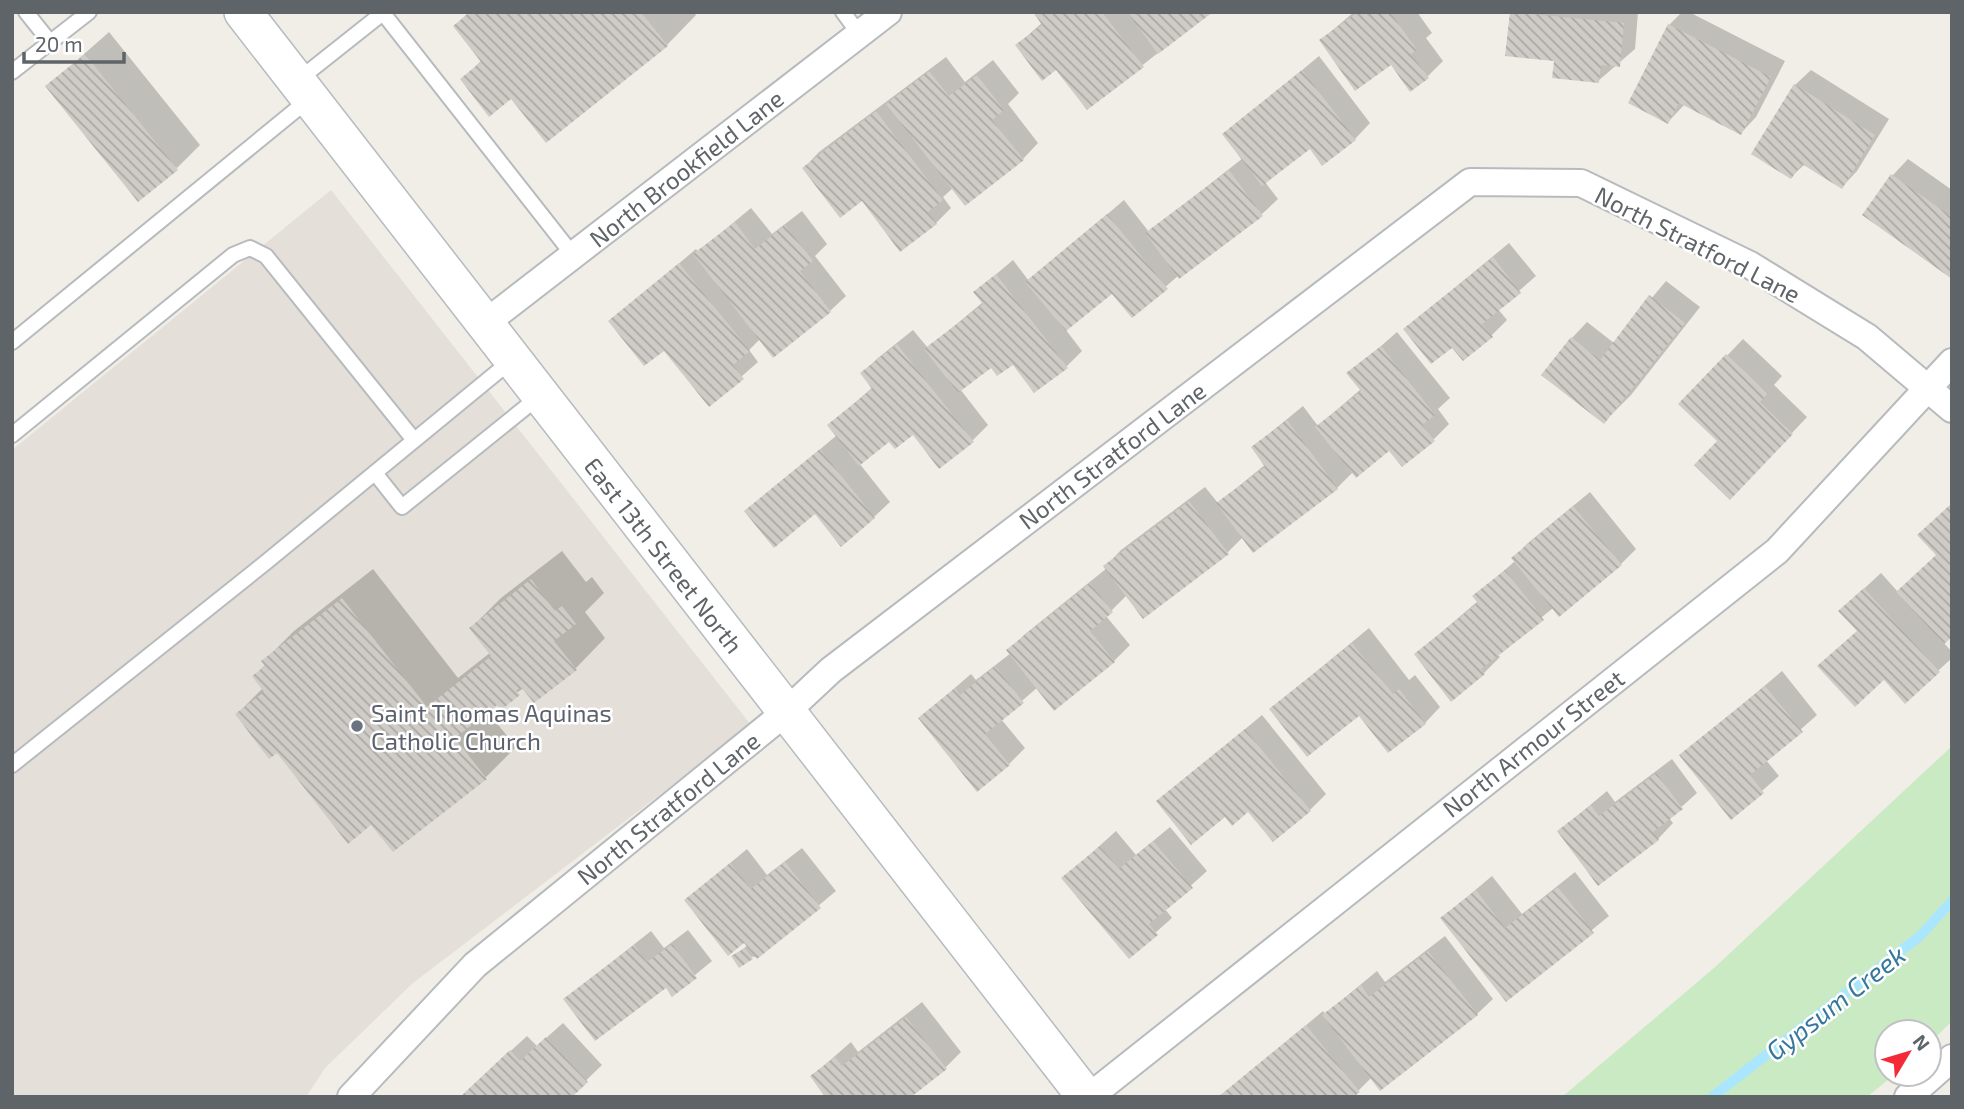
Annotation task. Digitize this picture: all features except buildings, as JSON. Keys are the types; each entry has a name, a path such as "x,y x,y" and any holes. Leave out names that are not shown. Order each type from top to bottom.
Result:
{"main road":[{"name":"East 13th Street North","path":"243,12 1088,1097"}],"street":[{"name":"North Brookfield Lane","path":"484,324 888,12"},
{"name":"North Stratford Lane","path":"351,1097 475,965 786,712 831,670 1470,182 1581,183 1749,265 1867,337 1952,409"},
{"name":"North Armour Street","path":"1088,1097 1777,551 1952,362"},
{"path":"1908,1097 1952,1058"}],"lane":[{"path":"26,12 50,42"},
{"path":"12,72 89,12"},
{"path":"12,342 81,289 303,90 384,12 573,255"},
{"path":"843,12 859,35"},
{"path":"12,435 233,255 250,248 266,256 414,440"},
{"path":"12,765 513,359"},
{"path":"374,473 402,507 541,395"}],"shaded area":[{"path":"331,190 751,725 413,983 325,1068 306,1097 12,1097 12,450"}],"green space":[{"path":"1952,746 1952,1021 1943,1030 1943,1018 1873,1018 1873,1088 1878,1088 1867,1097 1562,1097 1714,968"}],"waterway":[{"name":"Gypsum Creek","path":"1712,1097 1920,936 1952,901"}],"place":[{"name":"Saint Thomas Aquinas Catholic Church","path":"357,726"}]}
